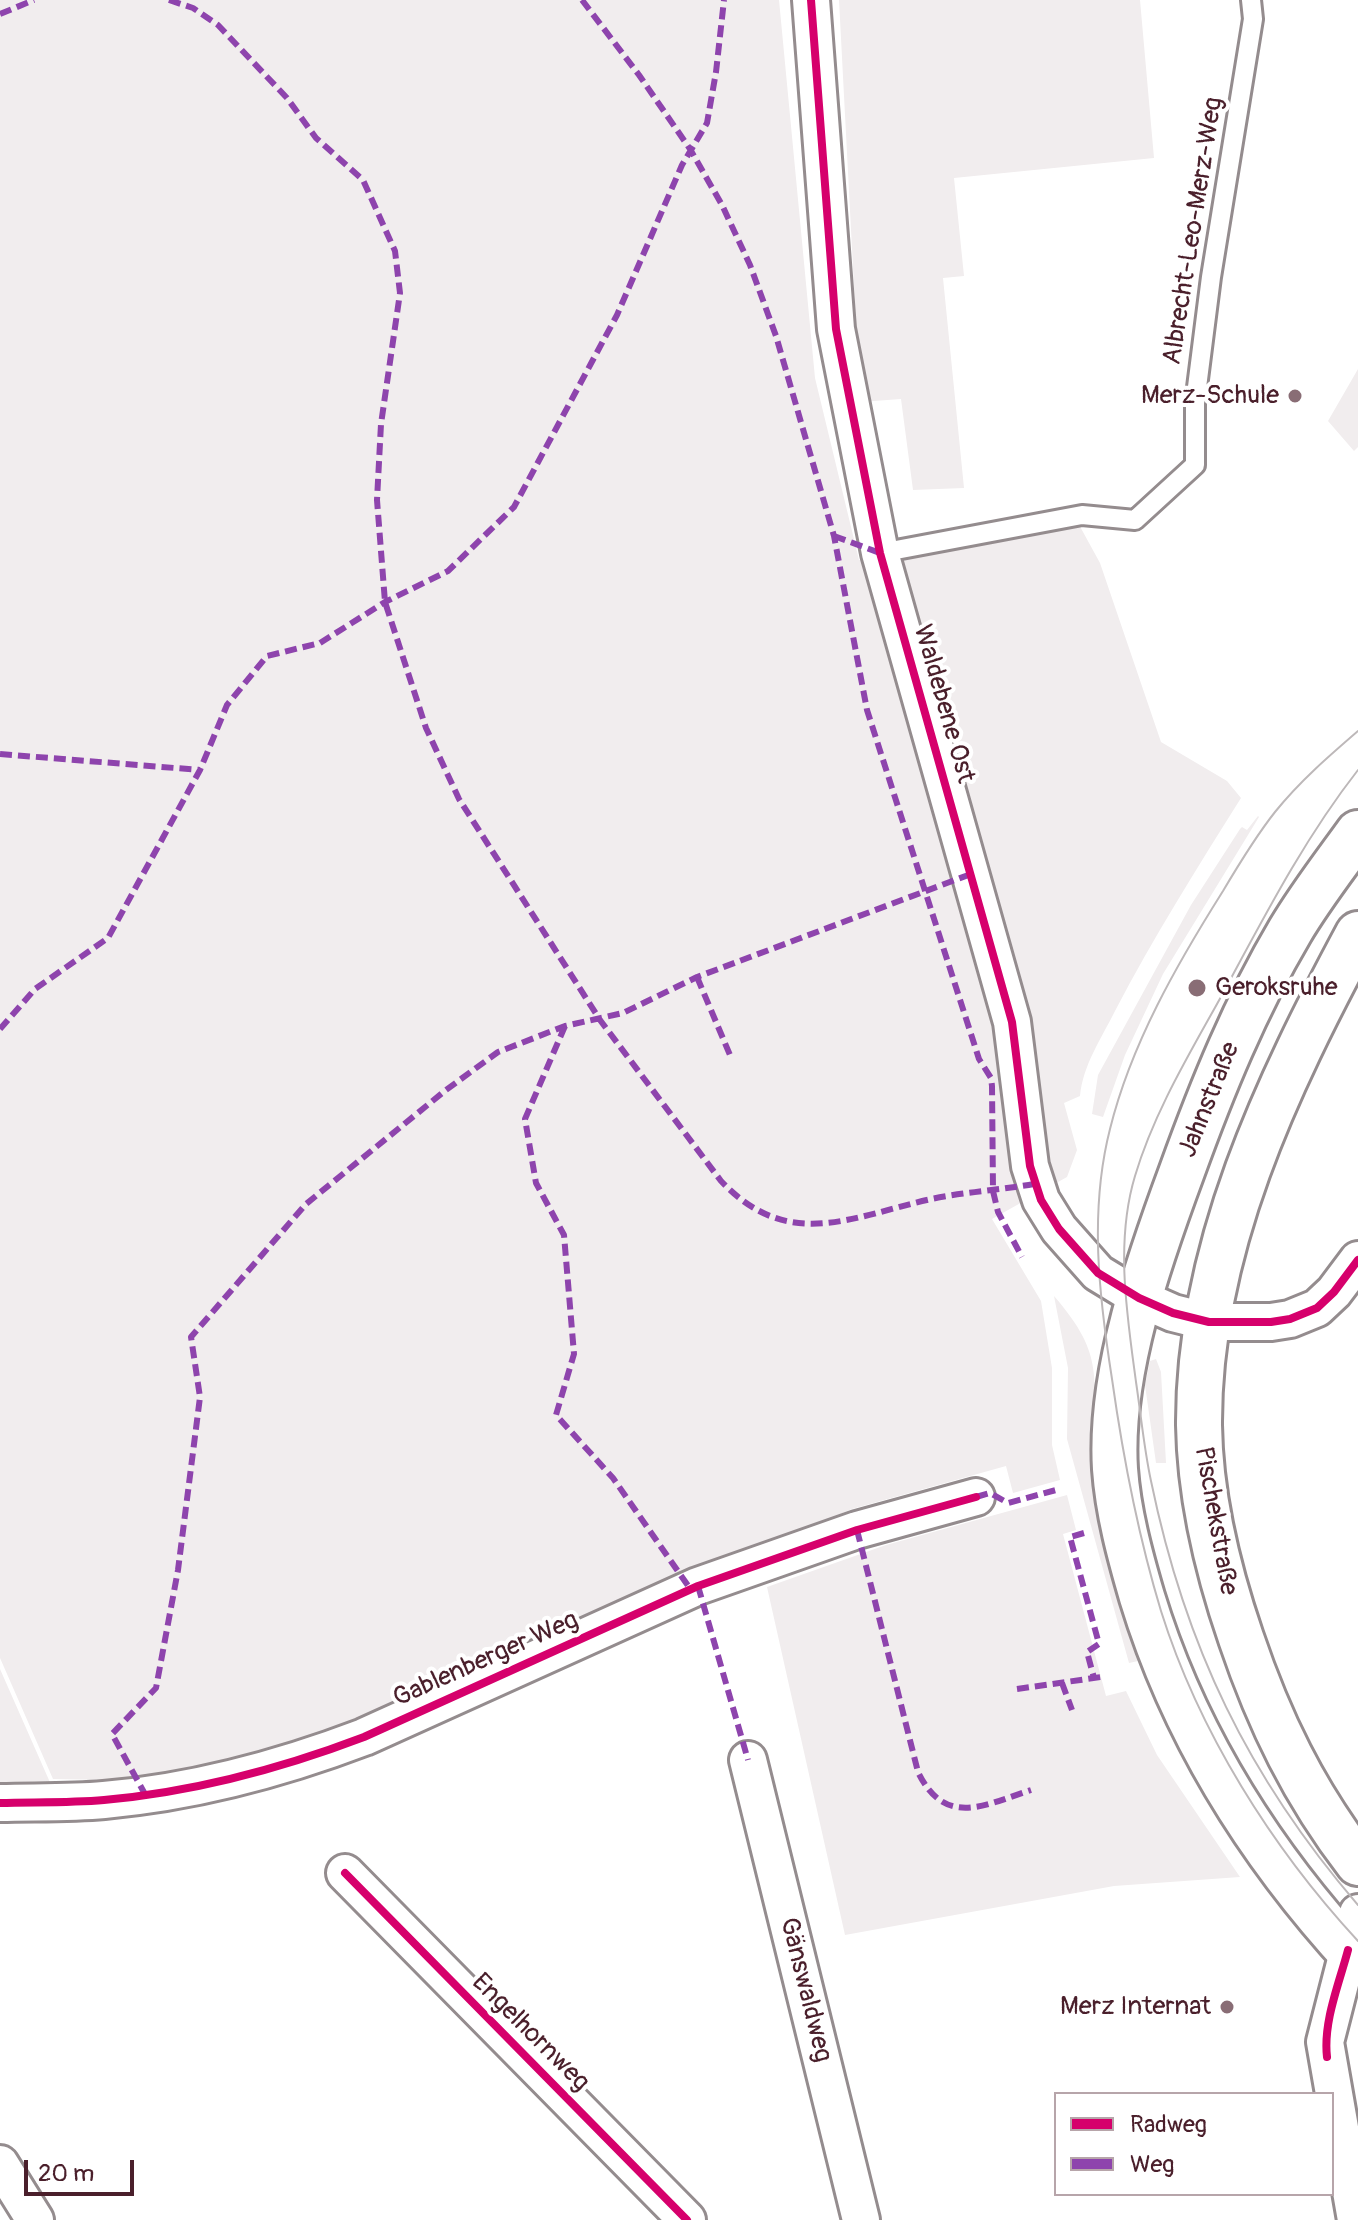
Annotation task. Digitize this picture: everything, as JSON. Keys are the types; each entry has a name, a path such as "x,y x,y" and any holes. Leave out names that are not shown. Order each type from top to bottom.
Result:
{"main road":[{"name":"Jahnstraße","path":"1139,1298 1190,1146 1253,998 1291,929 1358,833"},
{"path":"1209,1322 1238,1197 1278,1092 1358,934"},
{"path":"1139,1298 1117,1412 1115,1457 1124,1529 1147,1613 1182,1704 1226,1787 1282,1869 1355,1941"},
{"name":"Pischekstraße","path":"1209,1322 1199,1426 1210,1519 1230,1607 1260,1696 1275,1730 1317,1805 1358,1863"}],"street":[{"name":"Waldebene Ost","path":"811,0 836,329 880,553 1012,1022 1034,1184 1052,1219 1098,1273 1139,1298 1173,1313 1209,1322"},
{"path":"1209,1322 1271,1322 1290,1319 1317,1308 1334,1292 1358,1260"},
{"name":"Gablenberger Weg","path":"0,1803 100,1801 146,1796 260,1773 364,1737 698,1586 857,1530 976,1497"},
{"name":"Gänswaldweg","path":"748,1760 861,2220"},
{"name":"Engelhornweg","path":"345,1873 687,2220"},
{"path":"1333,2092 1327,2057 1328,2027 1355,1941"},
{"path":"1334,2096 1356,2220"},
{"path":"0,2164 35,2220"}],"lane":[{"name":"Albrecht-Leo-Merz-Weg","path":"880,553 1082,515 1135,520 1195,465 1195,403 1211,277 1253,19 1251,0"}],"shaded area":[{"path":"0,0 779,0 815,378 859,560 1077,521 1100,563 1161,742 1227,781 1241,798 1130,984 1089,1063 1080,1096 1064,1103 1077,1150 1067,1177 992,1219 1041,1301 1052,1368 1052,1445 1060,1480 1013,1493 1006,1466 852,1509 514,1652 310,1746 167,1781 53,1779 0,1658"},
{"path":"839,0 1140,0 1154,158 954,178 964,276 943,278 964,488 913,490 901,399 860,402"},
{"path":"1358,369 1358,447 1354,451 1328,421"},
{"path":"1258,816 1163,974 1125,1055 1103,1117 1092,1114 1098,1075 1191,905 1240,829 1247,830"},
{"path":"1054,1296 1082,1336 1093,1368 1098,1487 1113,1576 1138,1661 1129,1663 1067,1439 1068,1368"},
{"path":"1156,1359 1161,1372 1166,1463 1156,1463 1145,1385 1150,1361"},
{"path":"1067,1495 1076,1530 1063,1534 1106,1696 1126,1691 1157,1755 1240,1877 1114,1886 845,1935 767,1587 886,1545"},
{"path":"0,1669 56,1796 0,1797"}],"tram line":[{"path":"1358,731 1305,779 1254,840 1157,1006 1130,1066 1110,1129 1098,1222 1103,1316 1126,1467 1153,1582 1177,1656 1217,1744 1268,1828 1326,1905 1358,1941"},
{"path":"1358,770 1320,823 1286,879 1162,1106 1135,1176 1125,1227 1124,1253 1129,1331 1146,1457 1182,1599 1202,1654 1253,1758 1284,1808 1358,1905"}],"marked path":[{"path":"0,14 34,0"},
{"path":"169,0 193,8 218,25 287,98 316,138 363,180 395,251 400,293 381,424 377,500 385,602 426,728 459,799 600,1020 721,1181 746,1203 771,1216 796,1223 847,1220 931,1199 1034,1184"},
{"path":"582,0 690,149 722,205 750,265 776,336 834,536 867,710 979,1059 991,1078 993,1191 998,1212 1022,1257"},
{"path":"0,1029 35,989 108,938 200,770 227,705 267,656 320,643 385,602 448,571 514,507 617,315 682,165 707,123 724,0"},
{"path":"834,536 880,553"},
{"path":"0,754 200,770"},
{"path":"146,1796 112,1734 156,1688 178,1570 200,1397 191,1337 306,1204 446,1090 498,1052 565,1026 623,1013 697,977 971,874"},
{"path":"697,977 730,1055"},
{"path":"565,1026 525,1119 536,1183 564,1235 574,1354 556,1415 613,1478 691,1590"},
{"path":"976,1497 990,1493 1008,1503 1056,1490"},
{"path":"857,1530 918,1772 929,1789 941,1801 967,1808 1031,1790"},
{"path":"1084,1533 1070,1537 1099,1644 1087,1652 1094,1678"},
{"path":"698,1586 748,1760"},
{"path":"1017,1689 1101,1677"},
{"path":"1062,1683 1072,1710"}],"cycle path":[{"path":"811,0 836,329 880,553 1012,1022 1030,1166 1041,1200 1059,1229 1098,1273 1139,1298 1173,1313 1209,1322 1271,1322 1290,1319 1317,1308 1334,1292 1358,1260"},
{"path":"0,1803 78,1802 138,1796 236,1778 301,1759 364,1737 698,1586 857,1530 976,1497"},
{"path":"345,1873 687,2220"},
{"path":"1327,2057 1327,2030 1348,1950"}],"place":[{"name":"Merz-Schule","path":"1295,396"},
{"name":"Geroksruhe","path":"1197,988"},
{"name":"Merz Internat","path":"1227,2007"}]}
